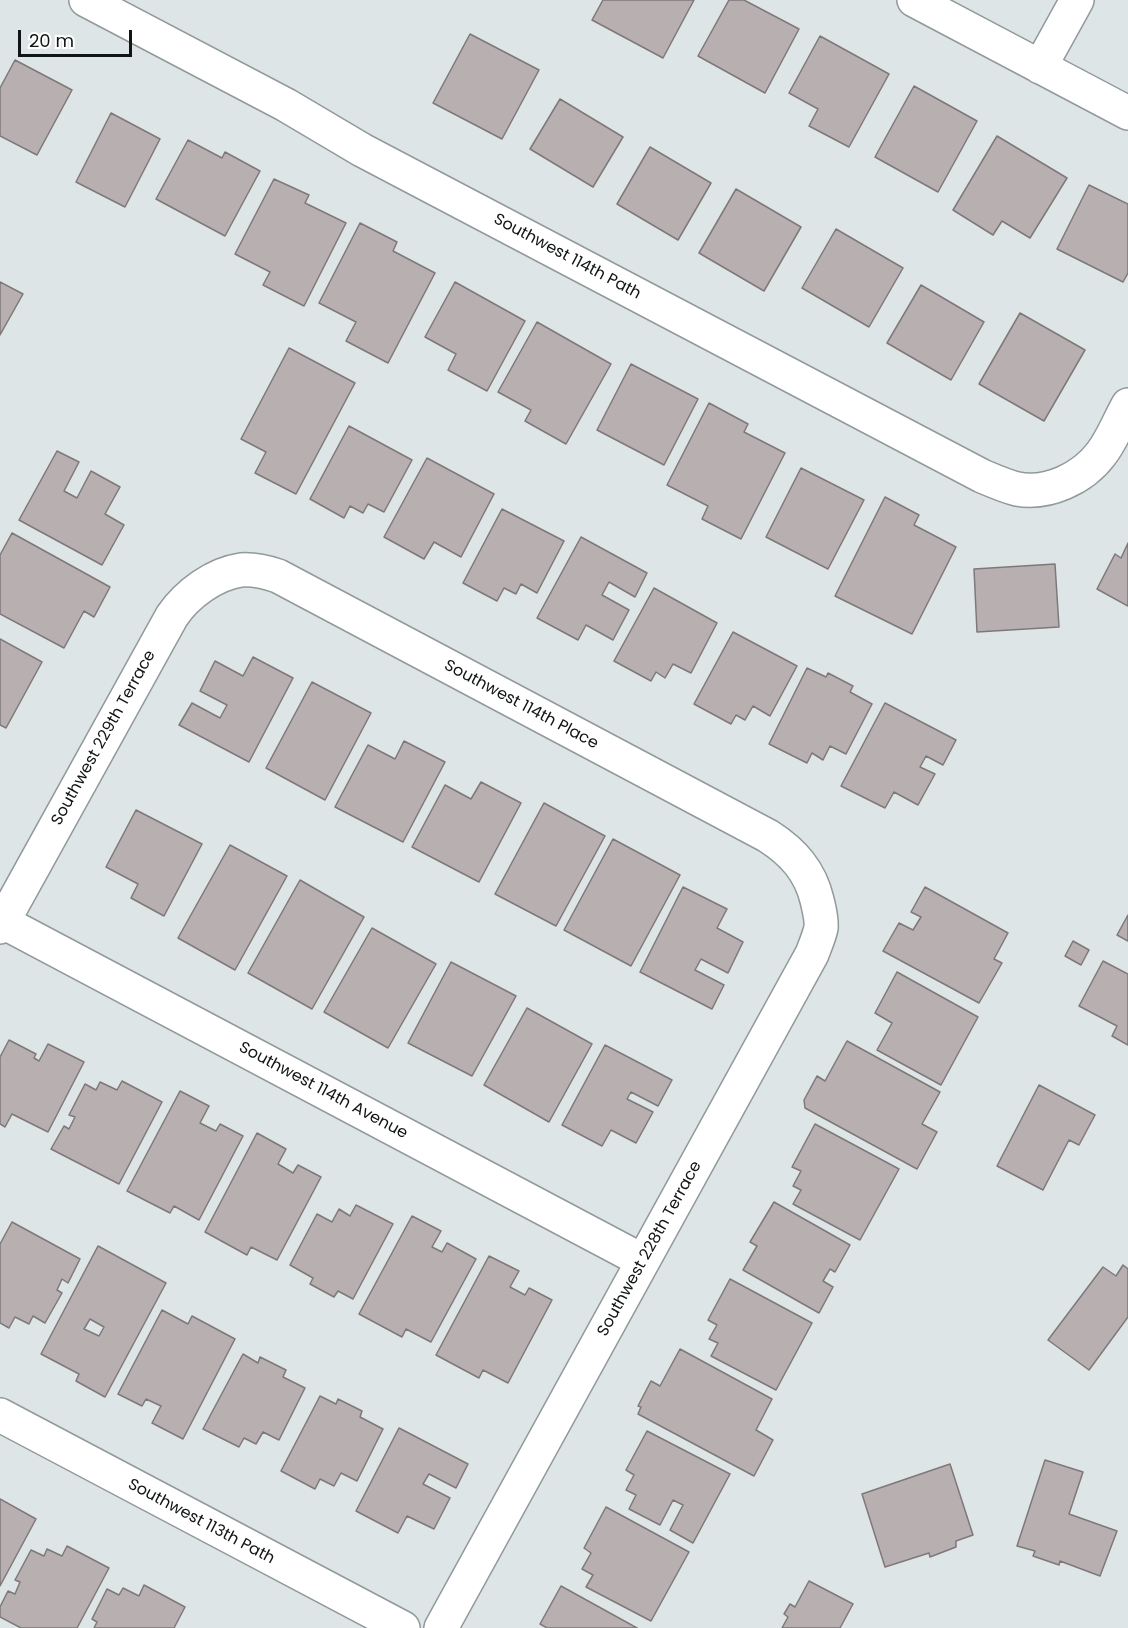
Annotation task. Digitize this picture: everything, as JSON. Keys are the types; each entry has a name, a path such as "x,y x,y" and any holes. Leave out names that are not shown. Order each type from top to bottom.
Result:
{"street":[{"name":"Southwest 114th Path","path":"86,0 286,105 362,150 1001,484 1020,489 1047,488 1080,474 1101,454 1128,405"},
{"path":"914,0 1128,113"},
{"path":"1040,67 1077,0"},
{"name":"Southwest 114th Place","path":"231,573 253,570 279,576 768,836 786,848 801,864"},
{"name":"Southwest 229th Terrace","path":"1,924 172,616 181,603 195,592 210,582 231,573"},
{"name":"Southwest 228th Terrace","path":"441,1628 812,954 817,942 821,915 812,881 801,864"},
{"name":"Southwest 114th Avenue","path":"1,924 643,1262"},
{"name":"Southwest 113th Path","path":"0,1415 403,1628"}],"building":[{"path":"603,0 694,0 663,58 592,20"},
{"path":"729,0 744,0 799,29 765,93 698,56"},
{"path":"470,34 539,70 502,139 433,103"},
{"path":"820,36 889,74 849,147 809,126 818,109 789,93"},
{"path":"15,60 72,90 37,155 0,136 0,88"},
{"path":"914,86 977,121 938,192 875,157"},
{"path":"560,99 623,137 593,187 530,149"},
{"path":"111,113 160,139 125,207 76,182"},
{"path":"997,136 1067,178 1030,238 1002,221 993,235 953,210"},
{"path":"188,140 222,158 225,152 260,171 225,236 156,199"},
{"path":"650,147 711,183 678,240 617,204"},
{"path":"274,179 309,195 305,203 346,223 304,306 263,285 270,272 235,254"},
{"path":"1089,185 1128,204 1128,273 1123,282 1057,249"},
{"path":"736,189 801,227 764,291 699,253"},
{"path":"360,223 397,242 393,251 435,273 388,363 346,341 356,322 319,303"},
{"path":"836,229 903,268 869,327 802,288"},
{"path":"0,282 23,294 0,335"},
{"path":"455,282 525,321 487,391 448,370 456,354 425,337"},
{"path":"921,285 984,322 951,380 887,343"},
{"path":"1020,313 1085,350 1044,421 979,384"},
{"path":"537,322 611,364 566,444 525,421 531,410 498,392"},
{"path":"289,348 355,383 296,494 255,473 266,452 241,439"},
{"path":"631,364 698,399 664,465 597,430"},
{"path":"709,403 748,424 744,432 785,453 741,539 702,519 708,506 667,485"},
{"path":"349,426 412,460 384,512 368,504 363,513 350,506 344,518 310,499"},
{"path":"57,451 79,462 64,491 77,498 91,471 120,487 105,514 124,525 102,565 19,520"},
{"path":"427,458 494,494 461,557 434,542 424,559 384,537"},
{"path":"801,468 864,500 828,569 766,537"},
{"path":"885,497 919,515 914,525 956,547 912,634 835,596"},
{"path":"502,509 564,541 537,593 521,584 516,594 504,588 497,601 463,583"},
{"path":"12,533 110,587 94,617 84,611 64,648 0,614 0,555"},
{"path":"581,537 647,573 635,597 609,582 602,595 629,610 613,640 586,625 578,640 537,618"},
{"path":"1128,543 1128,606 1097,589 1115,554 1121,558"},
{"path":"1055,564 1059,627 977,632 974,569"},
{"path":"654,588 717,623 691,673 673,664 665,678 656,672 651,681 614,661"},
{"path":"733,632 797,666 770,716 753,706 745,720 736,715 731,724 694,704"},
{"path":"0,639 42,662 6,728 0,725"},
{"path":"253,657 293,678 249,762 179,725 192,703 220,718 227,705 200,691 215,661 243,676"},
{"path":"807,668 826,677 828,673 853,686 850,692 872,704 846,754 830,746 823,760 812,753 807,763 769,744"},
{"path":"312,682 371,713 325,800 266,768"},
{"path":"885,703 956,740 943,765 926,756 920,767 935,774 918,805 894,792 885,808 841,786"},
{"path":"404,741 445,762 403,842 335,807 368,745 395,759"},
{"path":"481,782 521,803 479,882 412,847 445,785 471,799"},
{"path":"544,803 605,836 556,926 495,894"},
{"path":"136,810 202,844 164,916 131,898 138,884 106,867"},
{"path":"613,839 680,875 631,966 564,930"},
{"path":"230,845 287,876 235,970 178,938"},
{"path":"300,880 364,917 312,1009 248,973"},
{"path":"683,887 727,909 717,928 743,942 728,973 701,959 695,970 724,985 712,1009 640,972"},
{"path":"925,887 1008,933 994,959 1002,963 979,1003 883,951 899,923 913,930 921,917 911,912"},
{"path":"1128,915 1128,941 1117,935"},
{"path":"372,928 436,964 388,1048 324,1012"},
{"path":"1073,941 1089,950 1081,965 1065,956"},
{"path":"1103,961 1128,974 1128,1045 1112,1036 1117,1026 1079,1006"},
{"path":"451,962 516,996 472,1076 408,1043"},
{"path":"897,972 978,1017 941,1085 877,1050 892,1023 875,1013"},
{"path":"527,1008 592,1044 549,1122 484,1085"},
{"path":"9,1040 36,1054 34,1058 39,1061 48,1044 84,1062 48,1132 12,1114 5,1127 0,1124 0,1057"},
{"path":"847,1041 940,1092 922,1124 937,1132 917,1169 805,1108 804,1100 817,1076 825,1081"},
{"path":"605,1045 672,1080 658,1106 631,1092 627,1099 653,1112 636,1143 611,1130 602,1146 562,1125"},
{"path":"122,1081 162,1102 119,1184 51,1149 64,1126 69,1129 75,1117 69,1115 85,1084 96,1090 100,1082 117,1090"},
{"path":"1039,1085 1095,1115 1079,1145 1069,1140 1043,1190 997,1166"},
{"path":"180,1091 209,1106 200,1123 216,1131 220,1124 243,1136 199,1220 174,1206 170,1213 127,1191"},
{"path":"815,1124 899,1169 860,1240 793,1204 801,1190 793,1186 801,1171 792,1167"},
{"path":"257,1133 286,1149 278,1164 293,1173 298,1165 321,1177 277,1260 251,1247 247,1255 205,1232"},
{"path":"774,1202 850,1245 835,1272 830,1269 823,1281 833,1287 819,1313 743,1270 757,1246 750,1242"},
{"path":"356,1205 393,1224 353,1299 338,1291 334,1297 310,1284 313,1278 290,1265 317,1214 332,1222 339,1209 350,1216"},
{"path":"412,1216 441,1231 432,1247 442,1252 447,1243 476,1259 431,1342 406,1329 402,1337 359,1314"},
{"path":"12,1222 80,1259 68,1283 62,1279 57,1290 62,1293 45,1323 33,1316 29,1324 15,1317 9,1328 0,1323 0,1244"},
{"path":"98,1246 166,1283 105,1397 76,1381 79,1374 41,1354","holes":["90,1319 104,1327 99,1336 84,1329"]},
{"path":"489,1256 519,1271 510,1287 525,1295 529,1288 552,1300 508,1383 483,1370 479,1378 436,1355"},
{"path":"1123,1265 1128,1269 1128,1317 1089,1370 1048,1340 1103,1267 1116,1276"},
{"path":"730,1279 812,1323 776,1390 711,1356 718,1343 709,1339 717,1325 708,1320"},
{"path":"162,1310 188,1324 192,1316 235,1339 183,1439 152,1423 161,1406 146,1399 142,1406 118,1394"},
{"path":"680,1349 772,1399 756,1430 773,1440 754,1476 638,1414 641,1407 638,1406 651,1381 660,1386"},
{"path":"243,1354 258,1363 260,1357 286,1370 283,1377 305,1388 279,1440 263,1432 256,1444 244,1438 239,1447 203,1429"},
{"path":"320,1396 336,1404 338,1399 362,1411 360,1417 383,1429 357,1481 341,1473 334,1486 320,1479 315,1489 281,1471"},
{"path":"399,1428 468,1464 456,1488 429,1474 423,1484 450,1498 434,1529 407,1516 398,1533 356,1511"},
{"path":"647,1431 730,1474 693,1543 670,1530 683,1505 673,1500 660,1525 629,1509 636,1495 626,1490 634,1475 626,1470"},
{"path":"1045,1460 1083,1472 1069,1514 1117,1531 1100,1576 1060,1561 1059,1565 1033,1556 1035,1551 1017,1546"},
{"path":"950,1464 973,1535 956,1541 956,1547 930,1557 929,1553 885,1567 862,1494"},
{"path":"0,1499 36,1519 0,1586"},
{"path":"606,1507 689,1552 651,1621 586,1587 593,1575 582,1569 591,1553 584,1548"},
{"path":"67,1546 109,1568 77,1628 21,1628 0,1617 0,1607 8,1591 15,1594 20,1582 15,1580 31,1550 44,1556 47,1549 62,1556"},
{"path":"809,1581 853,1604 840,1628 782,1628 788,1617 784,1614 790,1604 795,1607"},
{"path":"144,1585 185,1607 174,1628 94,1628 97,1622 92,1619 107,1589 119,1595 123,1588 139,1596"},
{"path":"561,1586 637,1628 547,1628 540,1624"}]}
